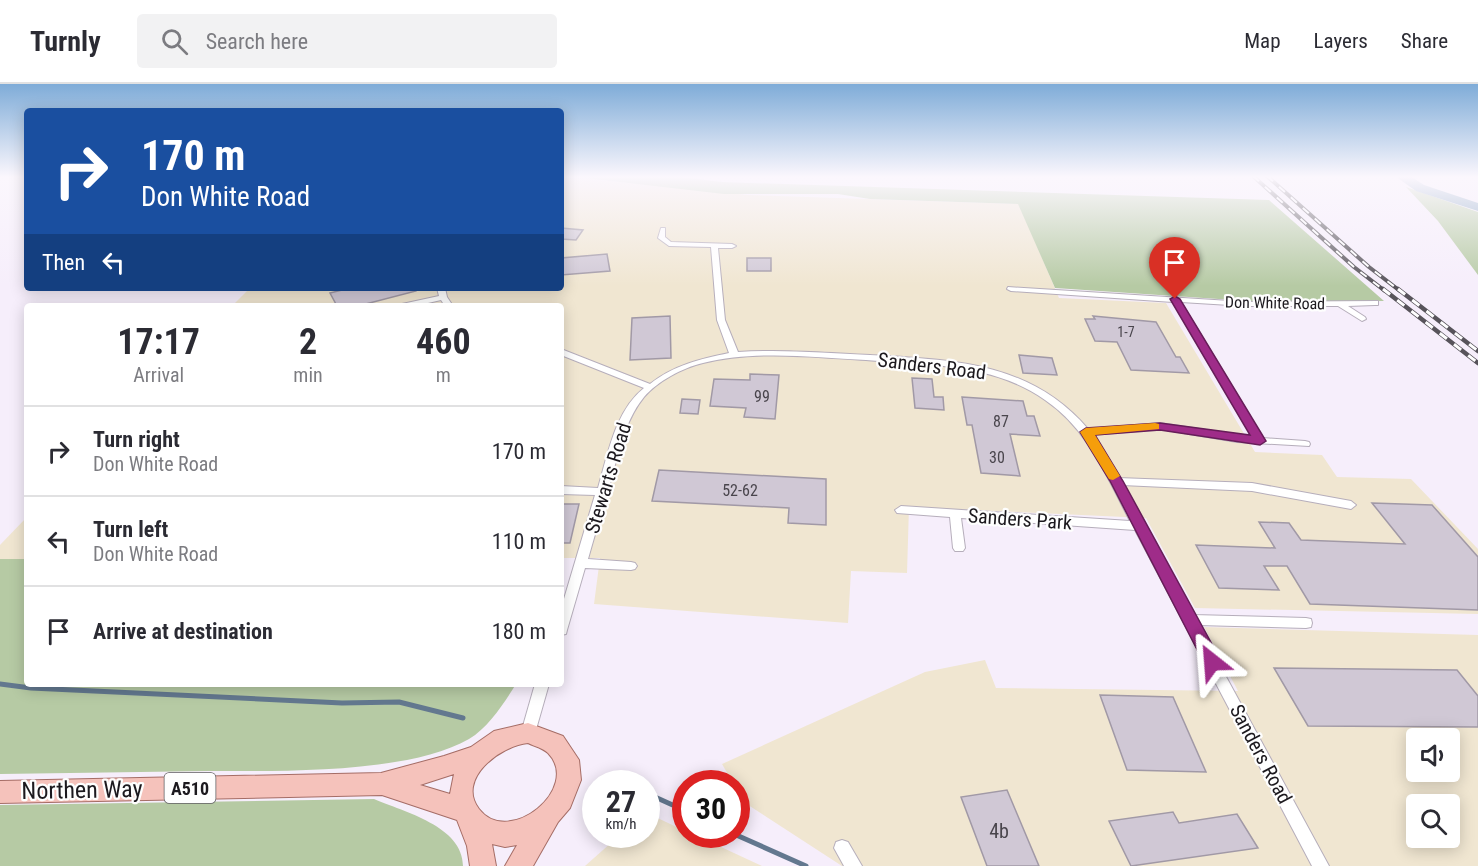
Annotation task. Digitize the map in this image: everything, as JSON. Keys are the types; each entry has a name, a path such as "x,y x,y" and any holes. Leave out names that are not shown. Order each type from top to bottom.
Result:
{"main road":[{"path":"483,866 480,846 461,797 462,782 478,754 501,738 528,733 546,736 560,746 568,761 570,779 563,798 518,866"},
{"name":"Northen Way","path":"0,792 381,784 444,767 478,754"},
{"name":"Northen Way","path":"381,784 467,815"},
{"path":"467,815 485,830 507,834 530,829 550,815"}],"street":[{"path":"663,229 661,238 669,244 732,246"},
{"path":"714,246 721,320 734,354"},
{"name":"Don White Road","path":"1011,289 1257,304 1375,303"},
{"path":"441,291 442,297 447,303"},
{"path":"417,303 442,297"},
{"path":"1175,299 1260,441"},
{"path":"1341,304 1362,319"},
{"path":"564,353 650,387"},
{"name":"Sanders Road","path":"734,354 792,353 927,362 973,368 1010,377 1040,392 1064,408 1086,432 1116,481 1321,866"},
{"name":"Stewarts Road","path":"564,621 583,563 622,424 628,411 650,387 686,366 734,354"},
{"path":"1086,432 1160,426 1260,441 1305,444"},
{"path":"1116,481 1252,487 1351,505"},
{"path":"564,490 603,492"},
{"name":"Sanders Park","path":"901,510 1140,526"},
{"path":"954,514 959,548"},
{"path":"583,563 631,566"},
{"path":"1190,620 1306,623"},
{"path":"528,733 541,687"},
{"path":"842,848 854,866"}],"shaded area":[{"path":"564,212 1023,212 1059,298 1166,303 1255,452 1322,455 1337,477 1411,479 1478,549 1478,614 1195,608 1146,518 909,507 907,573 851,571 848,623 594,604 600,558 564,558 564,303 235,303 247,291 564,291"},
{"path":"24,520 24,559 0,559 0,545"},
{"path":"1204,627 1478,635 1478,866 842,866 750,806 750,770 725,770 722,764 925,672 985,660 996,688 1238,691"},
{"path":"660,819 672,825 672,848 723,848 762,866 585,866 605,848 660,848"}],"green space":[{"path":"1022,212 1283,212 1384,301 1263,302 1055,288"},
{"path":"1430,212 1478,212 1478,275"},
{"path":"0,559 24,559 24,687 514,687 496,714 469,739 413,759 379,765 306,770 0,774"},
{"path":"374,799 415,815 443,831 453,840 460,852 463,866 0,866 0,805"}],"building":[{"path":"564,228 583,230 576,240 564,239"},
{"path":"607,254 610,271 564,275 564,258"},
{"path":"747,258 771,258 771,271 747,271"},
{"path":"338,291 416,291 370,303 335,303 330,293"},
{"path":"670,316 671,358 630,360 632,318"},
{"path":"1093,316 1156,322 1176,357 1180,357 1189,373 1131,370 1117,342 1095,341 1085,319 1095,319"},
{"path":"1019,355 1052,358 1057,375 1023,373"},
{"path":"750,374 779,375 775,419 744,417 746,408 710,406 714,379 750,380"},
{"path":"912,378 932,379 934,397 943,397 944,410 915,408"},
{"path":"962,397 1023,401 1027,416 1034,416 1040,436 1010,434 1020,476 981,473 972,425 967,425"},
{"path":"682,399 700,400 698,414 680,413"},
{"path":"659,470 826,479 826,525 788,523 789,508 652,501"},
{"path":"1372,503 1432,505 1478,557 1478,610 1310,604 1287,566 1264,566 1279,590 1219,588 1196,545 1275,548 1259,522 1289,523 1301,540 1405,544"},
{"path":"564,504 579,504 570,543 564,543"},
{"path":"1274,668 1457,670 1478,696 1478,727 1308,726"},
{"path":"1100,695 1173,697 1206,772 1127,770"},
{"path":"1007,790 1039,866 987,866 961,797"},
{"path":"1173,812 1179,823 1237,814 1258,848 1131,866 1109,821"}],"waterway":[{"path":"0,684 31,688 342,703 399,702 463,718"},
{"path":"660,799 672,805"},
{"path":"750,841 806,866"}],"railway":[{"path":"1294,212 1354,267 1385,291"},
{"path":"1308,212 1369,267 1400,291"},
{"path":"1383,289 1478,363"},
{"path":"1398,289 1478,351"}],"slow traffic":[{"path":"1113,476 1086,432 1155,426"}],"route":[{"path":"1175,299 1260,441 1221,437 1160,426 1123,427 1086,432 1116,481 1212,662"}]}
